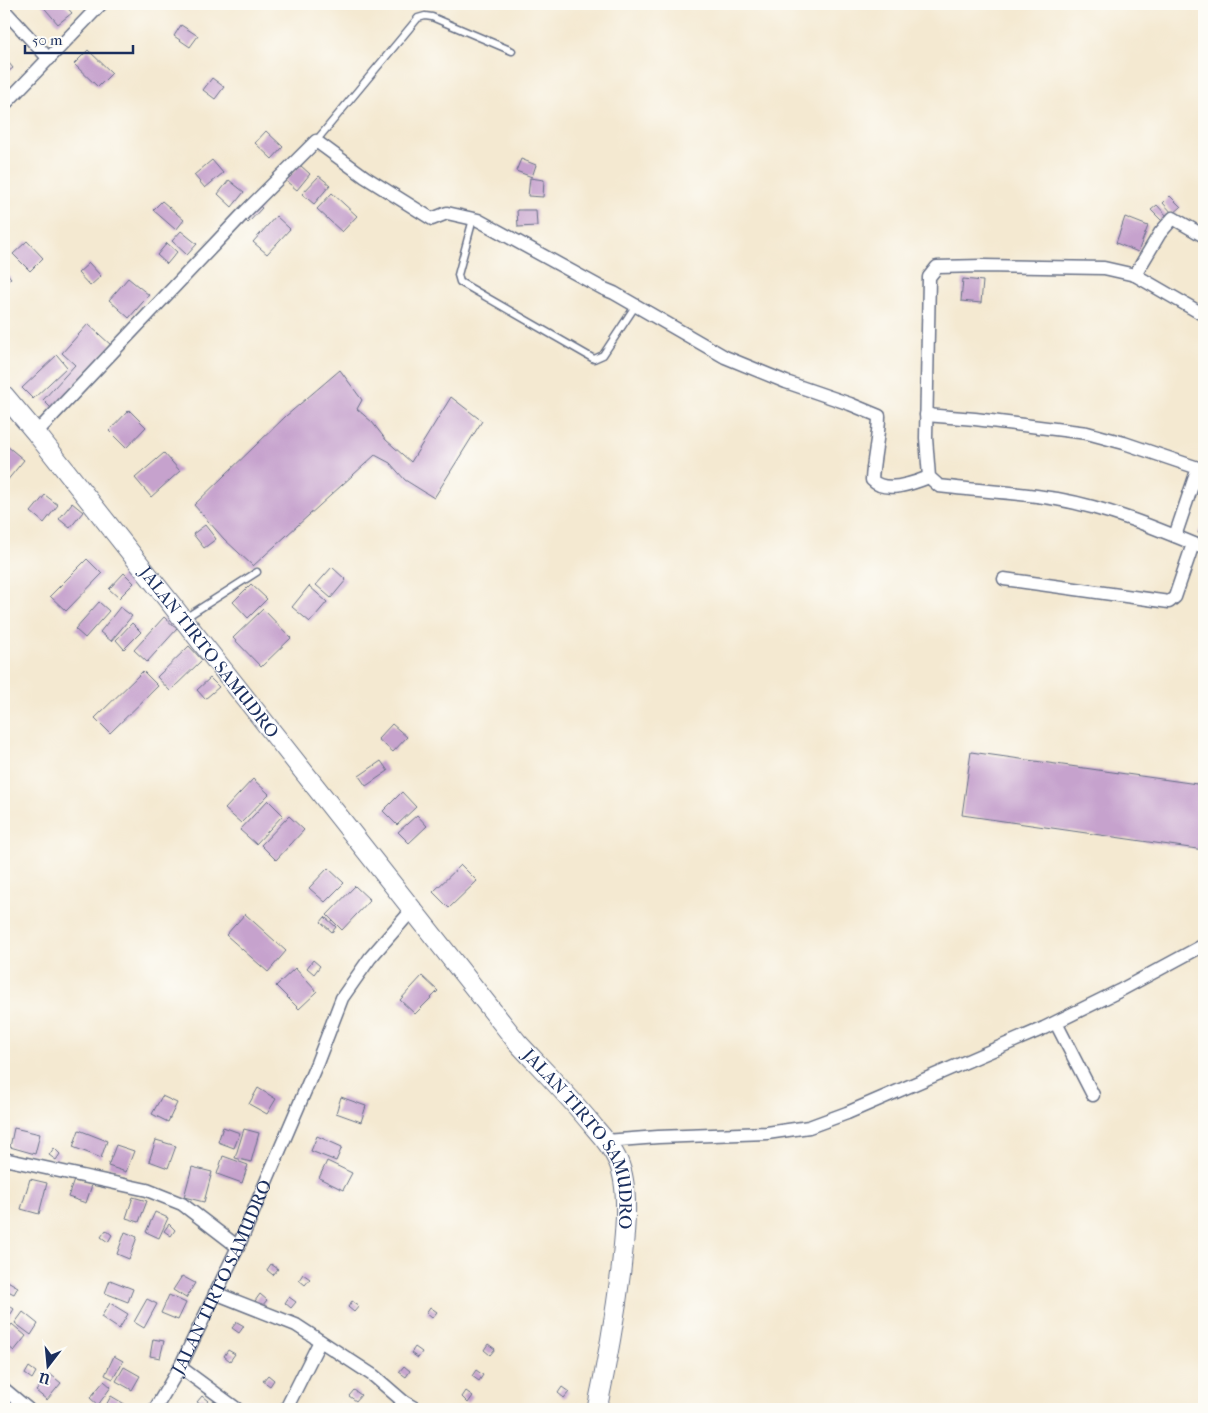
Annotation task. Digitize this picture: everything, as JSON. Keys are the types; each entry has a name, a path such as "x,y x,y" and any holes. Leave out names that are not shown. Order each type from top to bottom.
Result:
{"street":[{"path":"4,105 101,4"},
{"path":"4,10 49,59"},
{"path":"36,432 245,212 316,141 432,220 447,213 472,218 636,305 725,357 786,382 879,416 872,480 880,485 904,486 929,477"},
{"path":"1135,276 1160,233 1173,218 1204,236"},
{"path":"1004,579 1169,602 1175,597 1199,546 1112,512 1057,499 939,486 929,477 926,415 929,277 937,267 1104,268 1135,276 1204,315"},
{"name":"JALAN TIRTO SAMUDRO","path":"4,395 36,432 182,620 517,1042 578,1107 606,1141 618,1162 623,1183 626,1213 614,1322 597,1409"},
{"path":"926,415 1087,433 1124,443 1201,469 1175,536"},
{"name":"JALAN TIRTO SAMUDRO","path":"155,1409 180,1367 238,1247 314,1070 342,998 370,958 413,909"},
{"path":"606,1141 658,1136 766,1133 809,1127 847,1113 1056,1022 1204,945"},
{"path":"1056,1022 1093,1095"},
{"path":"4,1159 147,1190 182,1204 238,1247"},
{"path":"215,1294 282,1318 296,1325 374,1376 401,1406 416,1409"},
{"path":"286,1409 320,1341"},
{"path":"180,1367 237,1409"},
{"path":"4,1389 28,1409"}],"lane":[{"path":"316,141 418,18 432,17 512,51"},
{"path":"472,218 458,275 460,282 594,359 602,356 636,305"},
{"path":"182,620 257,572"}],"building":[{"path":"41,4 64,4 72,13 58,24"},
{"path":"181,25 198,36 190,47 174,36"},
{"path":"88,50 112,73 98,87 74,64"},
{"path":"4,57 13,68 4,75"},
{"path":"212,78 224,87 215,99 203,90"},
{"path":"266,131 283,147 272,159 255,143"},
{"path":"521,159 536,165 532,177 516,171"},
{"path":"212,160 223,173 205,188 194,175"},
{"path":"300,165 310,174 297,190 286,181"},
{"path":"319,176 330,185 314,204 302,194"},
{"path":"530,178 544,180 543,197 528,196"},
{"path":"229,180 244,192 232,207 218,194"},
{"path":"332,193 357,216 342,232 317,209"},
{"path":"1170,196 1181,207 1173,214 1163,203"},
{"path":"162,201 184,220 176,230 153,210"},
{"path":"257,204 262,208 248,223 244,219"},
{"path":"1157,205 1167,216 1162,221 1151,210"},
{"path":"517,210 536,210 537,226 518,227"},
{"path":"276,216 290,229 267,254 253,242"},
{"path":"1125,217 1148,226 1138,252 1116,243"},
{"path":"181,231 197,244 187,255 172,241"},
{"path":"27,241 43,258 30,271 13,254"},
{"path":"167,243 177,252 167,264 157,255"},
{"path":"89,263 101,276 90,286 78,273"},
{"path":"4,270 11,278 4,284"},
{"path":"128,278 149,295 129,318 109,300"},
{"path":"963,279 983,281 981,303 961,301"},
{"path":"88,324 111,345 52,409 43,400 75,365 62,353"},
{"path":"57,355 67,367 33,399 22,388"},
{"path":"340,370 362,400 357,409 372,422 386,440 411,462 451,397 482,421 434,498 405,480 390,463 375,455 253,566 224,539 194,505 286,416"},
{"path":"129,410 146,427 126,448 109,431"},
{"path":"7,446 24,460 6,482 4,481 4,450"},
{"path":"164,453 180,471 151,497 135,478"},
{"path":"45,495 58,505 44,523 31,512"},
{"path":"72,503 83,512 70,528 59,519"},
{"path":"1204,523 1204,536 1198,533"},
{"path":"205,525 216,539 204,548 193,534"},
{"path":"87,559 102,574 66,611 50,596"},
{"path":"332,567 346,580 331,598 316,585"},
{"path":"124,573 134,583 119,598 109,589"},
{"path":"251,584 267,599 248,618 233,602"},
{"path":"309,586 327,602 310,622 292,607"},
{"path":"99,602 109,611 85,638 75,629"},
{"path":"120,607 132,616 111,641 100,632"},
{"path":"263,609 291,638 261,667 233,638"},
{"path":"164,617 177,629 147,662 134,650"},
{"path":"132,623 141,632 124,649 116,640"},
{"path":"189,646 202,660 170,691 157,677"},
{"path":"143,671 158,686 110,733 95,718"},
{"path":"210,678 219,687 205,699 197,690"},
{"path":"392,724 407,737 393,752 378,739"},
{"path":"971,752 1204,785 1204,850 962,815"},
{"path":"381,761 388,771 366,786 359,776"},
{"path":"253,779 269,794 241,823 225,809"},
{"path":"402,792 416,807 397,825 383,811"},
{"path":"268,800 283,815 256,844 240,830"},
{"path":"417,815 427,826 409,843 398,832"},
{"path":"289,816 304,830 276,860 261,845"},
{"path":"461,865 477,881 449,908 433,892"},
{"path":"328,868 344,883 325,902 309,888"},
{"path":"355,886 370,900 342,930 327,915"},
{"path":"245,914 286,951 268,972 226,935"},
{"path":"325,917 336,927 332,932 321,922"},
{"path":"313,960 320,966 314,974 307,968"},
{"path":"295,968 317,992 299,1009 276,986"},
{"path":"422,976 438,991 415,1014 400,1000"},
{"path":"258,1088 276,1099 267,1114 249,1104"},
{"path":"162,1096 177,1103 168,1122 152,1114"},
{"path":"341,1097 366,1106 361,1122 336,1113"},
{"path":"223,1127 240,1133 234,1148 218,1142"},
{"path":"14,1128 40,1134 35,1154 10,1147"},
{"path":"244,1129 259,1133 251,1162 235,1158"},
{"path":"79,1130 107,1141 101,1158 73,1147"},
{"path":"317,1136 342,1147 336,1161 311,1151"},
{"path":"156,1140 176,1146 168,1168 149,1161"},
{"path":"116,1145 134,1151 126,1172 108,1166"},
{"path":"54,1148 60,1154 56,1160 49,1155"},
{"path":"223,1156 248,1165 242,1183 217,1174"},
{"path":"327,1161 352,1173 343,1190 319,1178"},
{"path":"192,1167 212,1172 204,1202 184,1197"},
{"path":"30,1179 47,1183 39,1214 21,1209"},
{"path":"74,1180 92,1185 86,1203 68,1197"},
{"path":"133,1197 147,1201 139,1222 126,1218"},
{"path":"155,1212 168,1218 159,1238 146,1232"},
{"path":"169,1224 175,1230 171,1236 164,1231"},
{"path":"106,1230 112,1235 108,1242 101,1237"},
{"path":"125,1232 137,1237 129,1259 117,1254"},
{"path":"271,1264 278,1269 273,1275 267,1270"},
{"path":"303,1274 310,1279 305,1285 299,1280"},
{"path":"182,1276 195,1283 186,1298 173,1290"},
{"path":"4,1279 18,1287 14,1294 4,1289"},
{"path":"110,1280 133,1289 128,1302 105,1293"},
{"path":"260,1294 267,1300 262,1306 255,1301"},
{"path":"169,1295 186,1303 178,1320 161,1313"},
{"path":"289,1297 296,1302 291,1308 285,1303"},
{"path":"147,1299 157,1304 144,1328 134,1322"},
{"path":"352,1301 359,1306 354,1312 348,1307"},
{"path":"4,1302 14,1309 4,1325"},
{"path":"110,1303 128,1314 119,1329 101,1317"},
{"path":"430,1307 437,1312 432,1318 426,1313"},
{"path":"23,1312 38,1324 31,1335 15,1323"},
{"path":"237,1322 244,1326 239,1333 232,1328"},
{"path":"12,1324 26,1336 14,1351 4,1343 4,1334"},
{"path":"153,1339 164,1341 160,1358 150,1356"},
{"path":"488,1344 495,1349 490,1355 484,1350"},
{"path":"415,1347 422,1352 418,1358 411,1353"},
{"path":"228,1350 235,1354 230,1361 224,1356"},
{"path":"114,1356 123,1361 113,1379 105,1375"},
{"path":"404,1366 410,1371 406,1377 399,1372"},
{"path":"29,1367 36,1372 32,1379 25,1374"},
{"path":"124,1367 140,1376 132,1390 116,1381"},
{"path":"476,1370 483,1375 479,1381 472,1376"},
{"path":"50,1374 61,1383 47,1400 36,1391"},
{"path":"268,1375 274,1380 270,1386 263,1381"},
{"path":"104,1381 111,1387 98,1405 90,1398"},
{"path":"562,1387 569,1392 564,1398 558,1393"},
{"path":"354,1390 361,1395 356,1401 349,1396"},
{"path":"466,1391 473,1396 468,1403 462,1397"},
{"path":"111,1396 128,1406 126,1409 104,1409"},
{"path":"202,1396 208,1401 204,1407 197,1402"},
{"path":"88,1405 96,1409 85,1409"}]}
